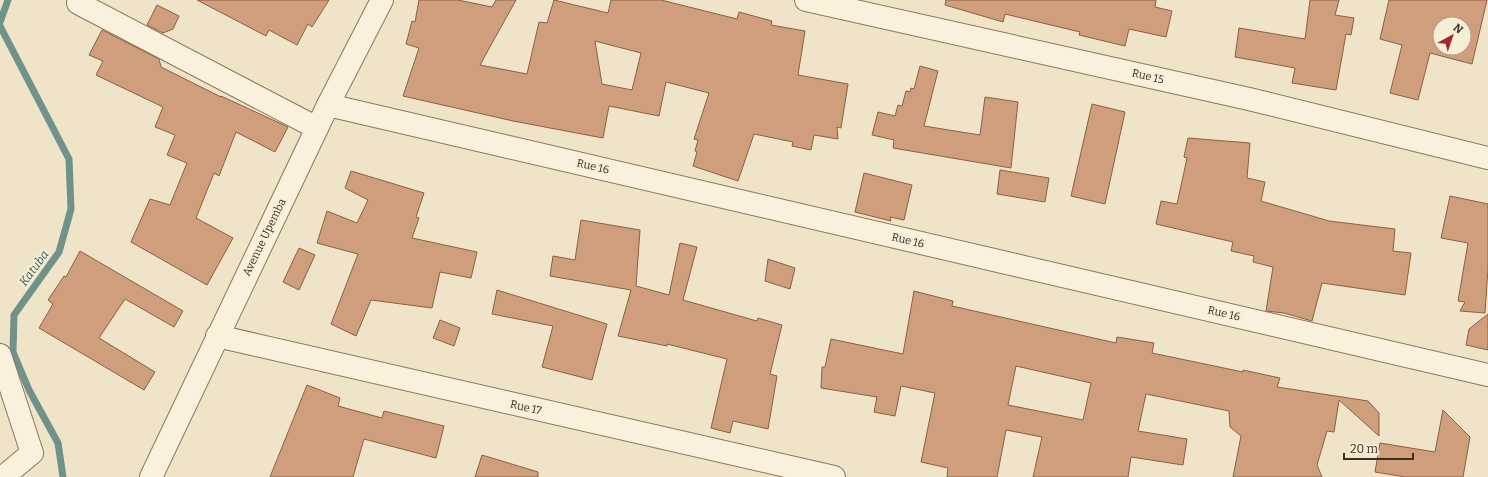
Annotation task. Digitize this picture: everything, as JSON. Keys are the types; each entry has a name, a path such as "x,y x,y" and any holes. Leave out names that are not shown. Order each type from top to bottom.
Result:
{"street":[{"name":"Avenue Upemba","path":"151,477 328,105 382,0"},
{"name":"Rue 15","path":"806,0 1249,99 1488,158"},
{"path":"78,3 317,128"},
{"name":"Rue 16","path":"328,105 1488,375"},
{"name":"Rue 17","path":"217,336 834,477"},
{"path":"0,355 32,454 3,477"}],"building":[{"path":"197,0 329,0 312,27 308,24 297,45 269,30 266,36"},
{"path":"419,0 458,0 492,7 496,0 516,0 480,65 527,74 539,22 547,23 554,0 608,13 611,0 661,0 737,19 739,12 772,21 771,25 805,31 798,75 848,84 841,128 837,127 838,139 814,135 811,150 792,146 793,142 754,134 738,181 693,166 697,152 695,151 698,140 694,139 709,93 666,82 659,116 609,106 603,138 513,121 403,96 419,48 406,44 412,21 415,22","holes":["595,41 641,53 632,90 602,84"]},
{"path":"946,0 1156,0 1155,7 1172,11 1166,37 1129,29 1125,46 1079,35 1080,32 1005,14 1003,22 945,5"},
{"path":"1310,0 1339,0 1335,15 1354,18 1351,35 1346,34 1336,90 1292,83 1295,68 1235,57 1239,28 1305,39"},
{"path":"1389,0 1487,0 1472,64 1441,56 1472,56 1472,16 1432,16 1432,54 1430,53 1418,100 1390,93 1402,45 1380,39"},
{"path":"157,5 179,16 173,29 163,33 147,25"},
{"path":"102,30 159,59 161,67 221,97 288,127 275,152 236,132 219,176 214,173 196,218 233,238 207,285 131,242 150,199 170,205 187,163 167,155 175,135 155,127 163,107 96,75 103,61 89,55"},
{"path":"920,66 938,71 924,126 980,135 985,97 1018,102 1011,168 893,148 894,140 872,135 878,112 895,116 898,105 902,106 906,91 910,92 911,88 914,89"},
{"path":"1092,104 1125,112 1105,204 1071,196"},
{"path":"1188,138 1250,143 1247,178 1265,182 1261,201 1329,221 1395,229 1393,251 1411,253 1405,295 1322,283 1312,321 1284,313 1266,311 1273,267 1253,262 1254,256 1231,251 1233,242 1156,224 1161,201 1177,204 1187,158 1184,157"},
{"path":"1000,170 1049,178 1045,202 997,194"},
{"path":"351,171 424,193 416,217 419,218 412,238 477,252 471,278 440,272 432,308 371,300 356,336 331,324 358,254 317,243 327,211 357,223 368,200 345,188"},
{"path":"864,173 912,185 904,220 890,217 891,221 855,212"},
{"path":"1450,196 1488,204 1488,268 1485,313 1460,311 1465,302 1458,301 1468,243 1441,238"},
{"path":"581,220 640,230 636,286 669,295 680,243 697,247 683,300 757,321 758,318 782,325 770,374 777,376 768,429 733,421 730,433 711,428 727,359 667,344 667,346 618,336 631,290 550,276 553,256 575,260"},
{"path":"299,248 315,255 299,290 283,282"},
{"path":"80,251 183,311 174,327 125,299 99,338 155,372 144,390 39,328 53,304 48,300 64,276 66,277"},
{"path":"768,259 795,268 790,289 765,281"},
{"path":"497,290 607,324 592,380 542,367 553,326 492,314"},
{"path":"914,291 953,301 952,306 1116,343 1117,337 1154,343 1152,353 1243,372 1243,370 1280,378 1277,387 1368,401 1379,413 1379,436 1339,400 1334,432 1327,431 1317,465 1322,477 1233,477 1241,436 1230,427 1229,411 1146,394 1138,431 1187,439 1183,465 1131,457 1128,477 1033,477 1042,437 1006,430 997,477 947,477 948,468 921,462 935,393 901,386 895,416 874,412 877,397 821,388 822,367 825,367 831,339 903,354","holes":["1016,366 1091,383 1083,420 1008,405"]},
{"path":"1488,314 1488,350 1466,345 1469,329"},
{"path":"440,320 460,328 454,346 433,338"},
{"path":"307,385 340,398 338,406 382,418 384,411 444,426 436,458 364,439 353,477 270,477"},
{"path":"1443,410 1470,437 1463,477 1405,477 1375,472 1380,443 1435,452"},
{"path":"482,455 538,472 538,477 475,477"}],"waterway":[{"name":"Katuba","path":"0,22 8,0"},
{"name":"Katuba","path":"0,26 69,159 71,209 59,252 14,315 13,352 29,390 58,443 63,477"}]}
